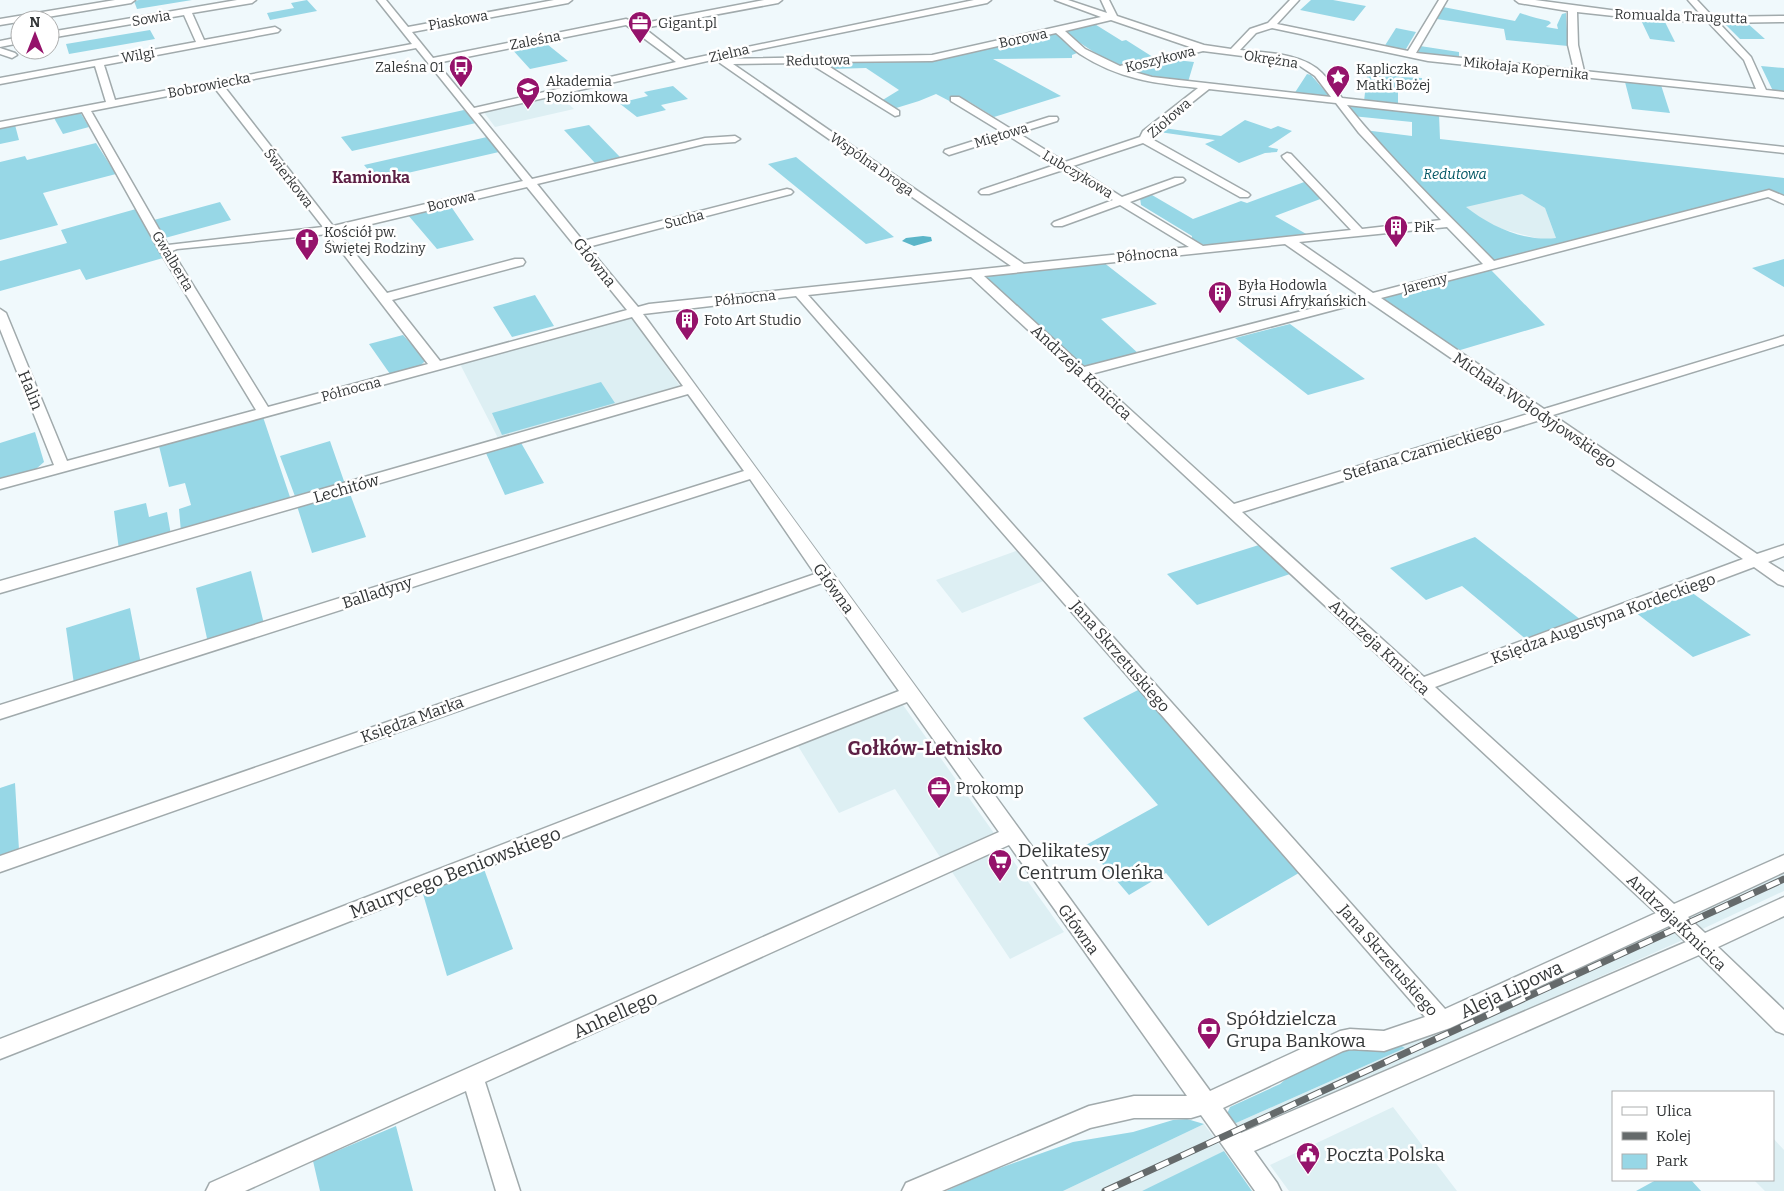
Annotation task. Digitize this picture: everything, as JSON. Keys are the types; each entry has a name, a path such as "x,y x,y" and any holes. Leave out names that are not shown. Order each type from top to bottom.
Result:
{"street":[{"path":"0,22 131,0"},
{"name":"Sowia","path":"60,33 252,0"},
{"name":"Główna","path":"381,0 582,245 692,388 909,694 1268,1191"},
{"name":"Piaskowa","path":"407,30 568,0"},
{"name":"Zaleśna","path":"432,61 623,23 630,23 638,27 778,0"},
{"name":"Zielna","path":"472,111 703,59 987,0"},
{"name":"Okrężna","path":"1059,0 1203,48 1282,58 1304,64 1318,74 1363,131 1492,266"},
{"path":"1106,0 1113,17"},
{"path":"1232,53 1253,31 1271,25 1294,0"},
{"path":"1410,55 1442,0"},
{"name":"Romualda Traugutta","path":"1519,0 1572,9 1648,17 1712,20 1784,19"},
{"path":"1692,0 1748,60 1762,92"},
{"path":"1572,9 1573,45 1580,74"},
{"path":"187,12 200,43"},
{"name":"Borowa","path":"932,58 1113,17"},
{"name":"Mikołaja Kopernika","path":"1271,25 1280,29 1410,55 1784,95"},
{"path":"638,27 684,64"},
{"name":"Wilgi","path":"0,81 276,30"},
{"path":"1059,30 1082,51 1117,70 1138,78 1784,150"},
{"name":"Bobrowiecka","path":"0,125 419,45"},
{"name":"Koszykowa","path":"1117,70 1203,48"},
{"name":"Redutowa","path":"703,59 723,61 932,58"},
{"path":"810,60 895,113"},
{"name":"Wspólna Droga","path":"723,61 1020,267"},
{"path":"98,62 111,103"},
{"name":"Świerkowa","path":"216,83 437,366"},
{"name":"Ziołowa","path":"985,192 1144,139 1147,133 1207,86"},
{"name":"Lubczykowa","path":"955,99 1200,249"},
{"name":"Gwalberta","path":"85,109 165,250 264,412"},
{"name":"Miętowa","path":"949,152 1054,119"},
{"name":"Borowa","path":"165,250 185,245 330,230 705,141 735,139"},
{"path":"1144,139 1244,195"},
{"path":"1287,156 1359,232"},
{"path":"1058,224 1179,180"},
{"name":"Sucha","path":"582,245 787,192"},
{"name":"Jaremy","path":"1082,372 1768,193 1784,202"},
{"name":"Północna","path":"0,484 649,308 1020,267 1449,223"},
{"name":"Michała Wołodyjowskiego","path":"1286,239 1784,580"},
{"path":"384,298 519,262"},
{"name":"Andrzeja Kmicica","path":"973,273 1671,914 1784,1024"},
{"name":"Jana Skrzetuskiego","path":"799,292 1442,1021"},
{"name":"Halin","path":"0,313 62,466"},
{"name":"Stefana Czarnieckiego","path":"1231,510 1784,340"},
{"name":"Lechitów","path":"0,588 692,388"},
{"name":"Balladyny","path":"0,712 753,473"},
{"name":"Księdza Augustyna Kordeckiego","path":"1421,685 1784,550"},
{"name":"Księdza Marka","path":"0,864 825,576"},
{"name":"Maurycego Beniowskiego","path":"0,1049 909,694"},
{"name":"Anhellego","path":"218,1191 1012,835"},
{"name":"Aleja Lipowa","path":"1204,1103 1340,1041 1350,1039 1384,1041 1442,1021 1784,863"},
{"name":"Aleja Lipowa","path":"1237,1147 1701,945 1784,906"},
{"path":"472,1078 508,1191"},
{"path":"914,1191 1089,1117 1125,1108 1179,1108 1204,1103"}],"shaded area":[{"name":"Akademia Poziomkowa","path":"559,95 574,109 495,127 483,111"},
{"path":"1521,193 1545,208 1556,238 1543,240 1495,227 1464,207"},
{"path":"931,237 932,241 914,246 902,241 906,238"},
{"path":"632,318 680,386 677,389 499,440 460,364"},
{"path":"1019,550 1046,580 962,613 936,580"},
{"path":"903,705 996,836 942,860 895,789 839,813 798,746"},
{"path":"1004,848 1064,932 1010,959 952,872"},
{"path":"1784,869 1784,891 1698,931 1682,916"},
{"path":"1670,925 1685,939 1244,1135 1236,1123 1405,1048 1398,1044"},
{"path":"1393,1107 1457,1191 1289,1191 1270,1165"},
{"path":"1204,1124 1224,1151 1175,1176 1142,1191 1063,1191"},
{"path":"1774,1139 1784,1150 1784,1191 1765,1191 1755,1181 1774,1181"}],"green space":[{"path":"192,0 137,9 134,1"},
{"path":"307,0 317,11 270,20 267,13 294,8 291,3"},
{"path":"1311,0 1333,0 1366,6 1354,21 1300,10"},
{"path":"1443,7 1515,21 1520,13 1549,21 1551,23 1546,27 1558,29 1557,25 1562,14 1566,13 1568,46 1506,40 1504,29 1437,19"},
{"path":"1640,18 1664,20 1675,42 1650,39"},
{"path":"1723,22 1746,22 1765,39 1740,39"},
{"path":"1093,23 1122,41 1126,40 1156,59 1118,68 1062,31"},
{"path":"1396,28 1416,32 1406,49 1384,47"},
{"path":"150,30 155,39 69,54 66,44"},
{"path":"1058,32 1082,51 1072,55 1072,58 993,59 1061,96 994,117 968,101 957,105 936,94 893,109 881,101 899,90 866,68 831,69 817,61 937,60"},
{"path":"542,40 568,61 530,69 510,47"},
{"path":"1420,46 1459,52 1459,59 1418,55"},
{"path":"1167,59 1194,62 1188,82 1141,77 1123,71"},
{"path":"1761,66 1784,68 1784,92 1773,91"},
{"path":"1376,69 1386,70 1400,77 1422,78 1422,86 1398,84 1398,105 1364,101 1367,76 1364,73 1373,72"},
{"path":"1307,74 1311,75 1331,98 1294,94"},
{"path":"1625,82 1661,85 1670,113 1632,109"},
{"path":"673,86 688,99 661,105 666,110 637,117 619,103 648,96 644,92"},
{"name":"Redutowa","path":"1343,104 1439,114 1440,139 1784,178 1784,200 1767,191 1502,261 1489,259 1364,130 1412,136 1412,122 1352,116","holes":["1522,194 1545,208 1556,238 1532,238 1508,231 1475,214 1466,207"]},
{"path":"464,110 476,123 352,151 341,137"},
{"path":"80,112 89,127 63,134 54,118"},
{"path":"1245,120 1271,129 1278,126 1292,131 1268,147 1278,149 1277,152 1265,153 1239,163 1205,144 1215,140 1159,132 1163,128 1221,136"},
{"path":"15,125 19,140 0,144 0,128"},
{"path":"589,125 620,157 595,163 564,130"},
{"path":"487,137 499,152 377,180 364,165"},
{"path":"96,143 116,174 43,193 58,225 0,240 0,162 25,156 27,160"},
{"path":"796,157 894,237 866,244 768,164"},
{"path":"1307,181 1323,198 1275,216 1308,235 1206,246 1192,239 1192,236 1141,205 1140,198 1152,195 1193,219 1241,201 1247,203"},
{"path":"220,202 231,220 165,238 154,220"},
{"path":"450,205 474,240 437,249 408,215"},
{"path":"136,209 163,258 86,280 80,269 0,291 0,261 67,243 61,230"},
{"path":"1784,259 1784,287 1752,268"},
{"path":"1103,262 1157,304 1101,319 1140,355 1084,369 982,276"},
{"path":"1491,270 1545,325 1457,351 1379,298"},
{"path":"535,295 554,326 512,337 493,307"},
{"path":"1290,324 1365,379 1308,395 1235,338"},
{"path":"403,335 426,360 421,365 390,374 369,344"},
{"path":"601,382 615,403 502,435 492,413"},
{"path":"263,417 291,500 181,532 179,509 191,505 185,483 169,487 159,446"},
{"path":"35,432 44,462 36,469 0,480 0,443"},
{"path":"330,441 345,484 296,499 280,456"},
{"path":"520,441 544,483 505,495 485,451"},
{"path":"349,491 366,537 312,553 297,506"},
{"path":"146,503 149,517 167,512 171,535 119,550 114,511"},
{"path":"1475,537 1581,620 1528,641 1462,586 1426,600 1390,568"},
{"path":"1262,544 1293,573 1197,605 1167,574"},
{"path":"251,571 264,624 208,643 196,588"},
{"path":"1691,592 1751,635 1693,657 1635,612"},
{"path":"130,608 141,664 74,684 66,628"},
{"path":"1142,688 1304,870 1208,926 1166,873 1129,895 1086,845 1158,805 1083,718"},
{"path":"15,783 19,850 0,857 0,788"},
{"path":"484,869 513,949 447,976 423,894"},
{"path":"1398,1044 1405,1048 1236,1123 1228,1121 1227,1114 1230,1107 1280,1084 1292,1074 1354,1047"},
{"path":"1187,1119 1204,1124 1063,1191 946,1191 983,1174 1073,1142 1133,1132 1173,1120"},
{"path":"396,1126 413,1191 320,1191 313,1161"},
{"path":"1224,1151 1252,1191 1142,1191"},
{"path":"1654,1181 1692,1181 1701,1191 1636,1191"}],"railway":[{"path":"1105,1191 1784,879"}],"place":[{"name":"Gigant.pl","path":"640,44"},
{"name":"Zaleśna 01","path":"461,88"},
{"name":"Kapliczka Matki Bożej","path":"1338,98"},
{"name":"Akademia Poziomkowa","path":"528,110"},
{"name":"Pik","path":"1396,248"},
{"name":"Kościół pw. Świętej Rodziny","path":"307,261"},
{"name":"Była Hodowla Strusi Afrykańskich","path":"1220,314"},
{"name":"Foto Art Studio","path":"687,341"},
{"name":"Prokomp","path":"939,809"},
{"name":"Delikatesy Centrum Oleńka","path":"1000,882"},
{"name":"Spółdzielcza Grupa Bankowa","path":"1209,1050"},
{"name":"Poczta Polska","path":"1308,1175"}],"district":[{"name":"Kamionka","path":"371,177"},
{"name":"Gołków-Letnisko","path":"925,748"}]}
